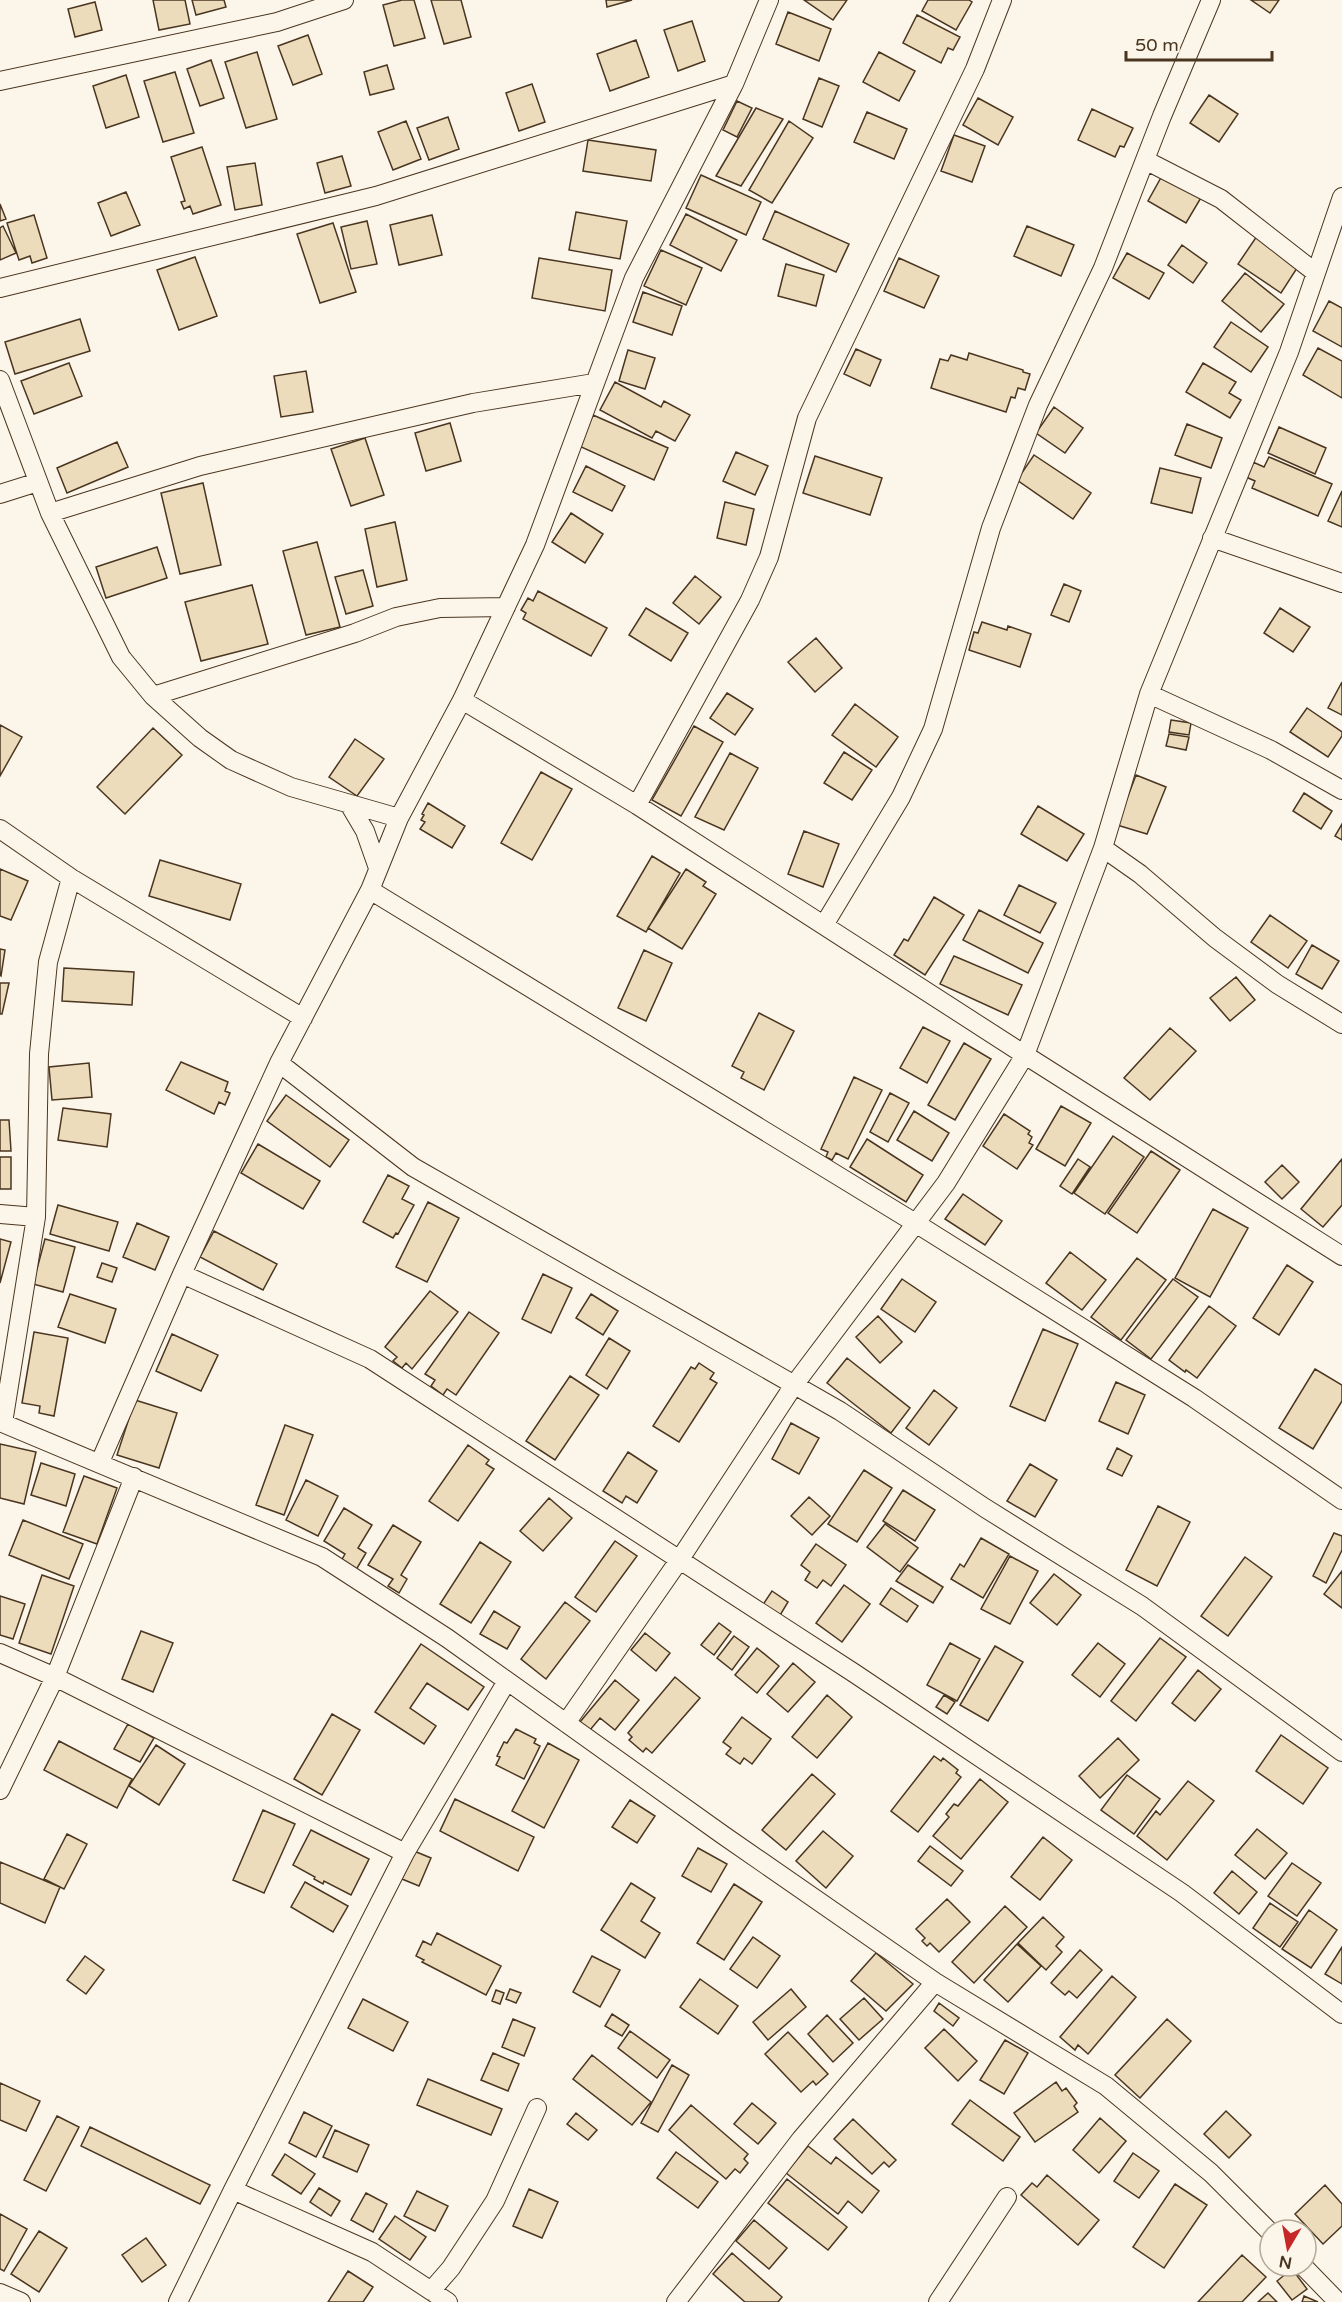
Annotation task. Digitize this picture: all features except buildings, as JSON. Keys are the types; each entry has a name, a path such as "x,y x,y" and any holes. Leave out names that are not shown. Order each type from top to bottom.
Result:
{"street":[{"path":"0,81 278,22 344,0"},
{"path":"100,1462 182,1274 279,1063 370,890 399,818 462,700 535,545 634,278 734,84 769,0"},
{"path":"637,805 750,600 769,557 807,418 975,69 1002,0"},
{"path":"824,925 901,797 933,729 991,528 1038,405 1103,268 1211,0"},
{"path":"0,288 376,196 734,84"},
{"path":"1145,160 1221,199 1316,273"},
{"path":"566,1724 680,1559 794,1385 946,1183 1025,1055 1102,848 1149,694 1289,352 1342,196"},
{"path":"0,380 50,513 121,657 153,696 201,738 231,760 291,788 399,818"},
{"path":"50,513 200,466 473,403 594,383"},
{"path":"0,494 38,482"},
{"path":"1212,538 1342,583"},
{"path":"153,696 396,618 440,608 506,608"},
{"path":"1149,694 1271,750 1342,790"},
{"path":"462,700 637,805 1342,1256"},
{"path":"349,804 365,831 378,868"},
{"path":"0,829 71,878 303,1018"},
{"path":"1102,848 1140,874 1215,938 1277,984 1342,1024"},
{"path":"71,878 48,962 39,1054 36,1217 2,1422 322,1557 447,1638 935,1982 1106,2086 1211,2173 1258,2220"},
{"path":"370,890 917,1224 1194,1398 1342,1500"},
{"path":"279,1063 413,1167 840,1411 985,1508 1142,1606 1342,1752"},
{"path":"0,1214 36,1217"},
{"path":"182,1274 370,1359 680,1559 1182,1893 1342,2014"},
{"path":"0,1790 55,1677 134,1477"},
{"path":"0,1653 55,1677 405,1853"},
{"path":"178,2302 405,1853 507,1681"},
{"path":"676,2302 801,2139 935,1982"},
{"path":"431,2291 451,2268 495,2201 537,2108"},
{"path":"233,2190 372,2252 448,2302"},
{"path":"938,2302 1007,2197"},
{"path":"1315,2278 1338,2302"},
{"path":"0,2293 21,2302"}]}
